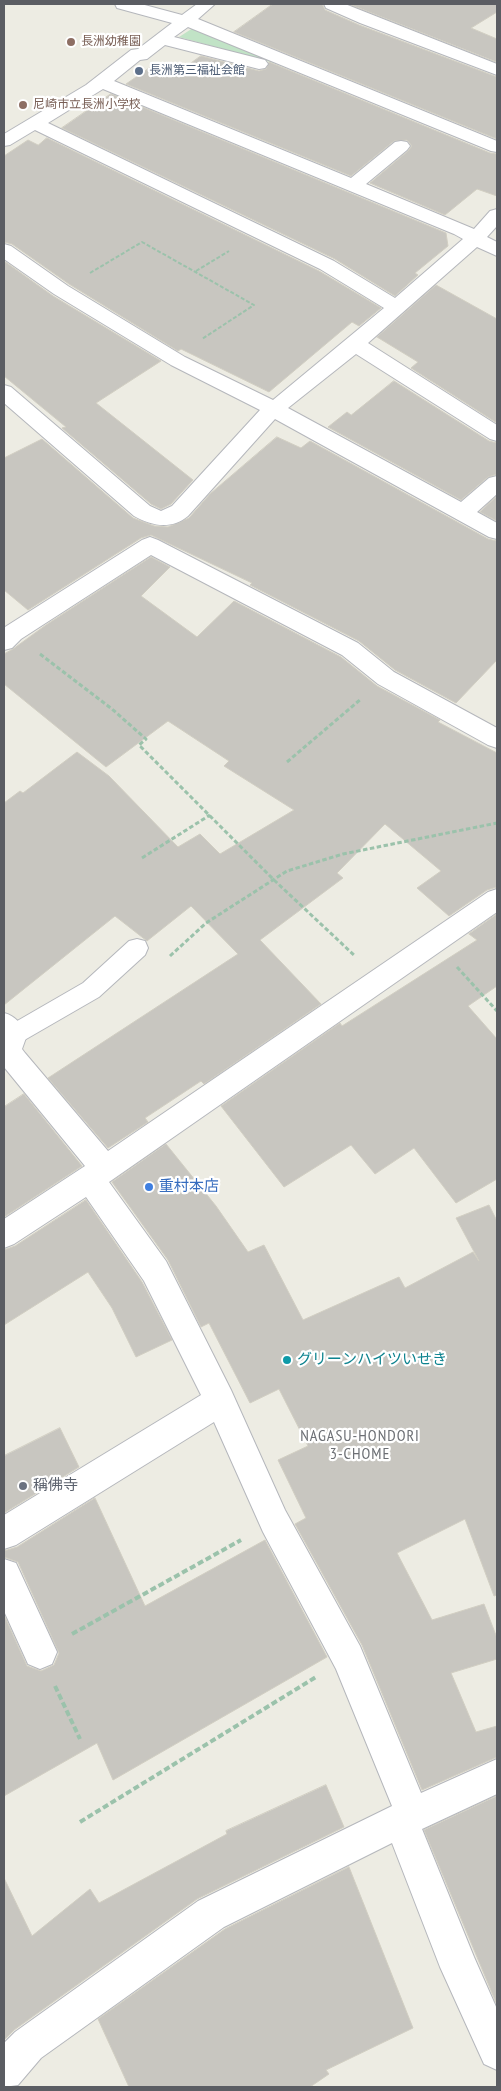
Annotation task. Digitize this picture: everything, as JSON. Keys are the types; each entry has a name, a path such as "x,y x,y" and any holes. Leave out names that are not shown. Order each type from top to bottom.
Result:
{"street":[{"path":"123,4 186,20 497,147"},
{"path":"4,141 36,124 102,82 137,54 142,55 206,4"},
{"path":"332,4 497,70"},
{"path":"162,39 365,92"},
{"path":"102,82 476,238 497,250"},
{"path":"36,124 327,265 396,308"},
{"path":"352,186 401,146"},
{"path":"4,392 142,511 154,518 164,519 175,516 273,410 355,344 476,238 497,215"},
{"path":"4,250 60,290 178,361 259,401 497,532"},
{"path":"355,344 497,434"},
{"path":"462,513 497,483"},
{"path":"7,633 150,545 164,519"},
{"path":"150,545 350,649 386,678 497,739"},
{"path":"4,1236 497,899"},
{"path":"8,1029 8,1051 14,1061 98,1173 98,1191 155,1271 220,1401 274,1521 348,1658 407,1817 459,1967 497,2051"},
{"path":"4,1533 220,1401"},
{"path":"4,1575 40,1652"},
{"path":"4,2071 28,2045 211,1914 407,1817 497,1776"}],"lane":[{"path":"8,1029 91,990 137,948"}],"path":[{"path":"60,290 142,242 254,306 186,350 178,361"},
{"path":"7,633 112,709 112,712 146,739 139,746 274,880 379,979"},
{"path":"286,762 386,678"},
{"path":"142,858 210,815"},
{"path":"169,957 206,923 274,880 279,873 315,860 497,823"},
{"path":"434,941 497,1011"},
{"path":"80,1739 40,1652 274,1521"},
{"path":"80,1822 348,1658"}],"green space":[{"path":"193,28 285,66 179,37"}],"building":[{"path":"273,4 322,4 325,10 359,25 497,77 497,139 234,32"},
{"path":"349,4 497,4 497,12 471,28 497,39 497,62"},
{"path":"201,56 259,71 266,69 269,62 490,153 497,154 497,196 477,189 445,215 370,183 408,151 412,146 407,140 394,141 351,176 126,84 152,66 174,75"},
{"path":"111,94 446,233 448,246 415,273 418,275 395,296 335,259 62,128"},
{"path":"47,138 319,271 381,308 359,326 352,322 269,392 181,349 178,351 69,284 12,244 4,242 4,156 28,140 38,145"},
{"path":"4,261 53,296 161,361 96,403 193,480 171,504 161,509 151,504 62,428 66,427 4,376"},
{"path":"436,285 497,319 497,423 411,368 418,362 377,337"},
{"path":"394,381 489,441 497,443 497,474 488,477 461,500 328,427 347,412 351,415"},
{"path":"277,437 301,448 310,441 488,539 497,541 497,660 456,703 395,670 359,641 250,585 252,583 151,535 141,538 28,610 4,590 4,458 42,439 133,518 154,526 168,527 189,518 210,494"},
{"path":"497,496 497,521 480,512"},
{"path":"151,557 170,567 141,596 197,637 234,601 341,657 377,686 440,720 438,722 497,753 497,887 487,890 449,916 417,888 441,871 385,824 337,873 343,878 260,940 321,1004 204,1084 201,1081 145,1118 148,1122 108,1148 48,1078 238,954 191,906 147,941 115,916 4,1005 4,803 20,791 23,793 77,752 109,776 178,847 200,834 220,854 294,810 224,766 229,761 168,721 106,767 4,684 4,654"},
{"path":"497,914 497,986 468,1006 497,1039 497,1179 456,1203 414,1148 375,1174 351,1145 284,1187 221,1106 340,1023 342,1026 477,940 469,934"},
{"path":"24,1094 82,1166 4,1217 4,1107"},
{"path":"166,1144 216,1206 248,1252 264,1245 303,1320 399,1277 405,1288 473,1252 479,1261 456,1218 489,1205 497,1221 497,1595 494,1596 465,1519 397,1553 432,1620 484,1604 497,1638 497,1659 451,1673 476,1732 497,1726 497,1757 422,1790 362,1645 295,1524 306,1518 278,1460 308,1446 279,1389 250,1403 209,1323 201,1327 168,1260 112,1182"},
{"path":"86,1200 142,1282 172,1340 136,1357 112,1308 88,1272 4,1325 4,1250 15,1246"},
{"name":"稱佛寺","path":"60,1428 79,1467 4,1513 4,1456"},
{"path":"95,1498 145,1606 265,1540 327,1657 113,1780 97,1743 4,1796 4,1615 27,1666 41,1671 54,1665 59,1653 18,1562 4,1557 4,1551 17,1547"},
{"path":"326,1785 344,1827 197,1899 14,2030 4,2040 4,1878 32,1936 90,1889 99,1903 227,1834 226,1831"},
{"path":"497,1796 497,2005 424,1830"},
{"path":"349,1867 413,2028 326,2070 329,2074 310,2087 129,2087 98,2019 225,1929"}],"place":[{"name":"長洲幼稚園","path":"71,42"},
{"name":"長洲第三福祉会館","path":"139,71"},
{"name":"尼崎市立長洲小学校","path":"23,105"},
{"name":"重村本店","path":"149,1187"},
{"name":"グリーンハイツいせき","path":"287,1360"},
{"name":"稱佛寺","path":"23,1486"}],"district":[{"name":"NAGASU-HONDORI 3-CHOME","path":"360,1445"}]}
